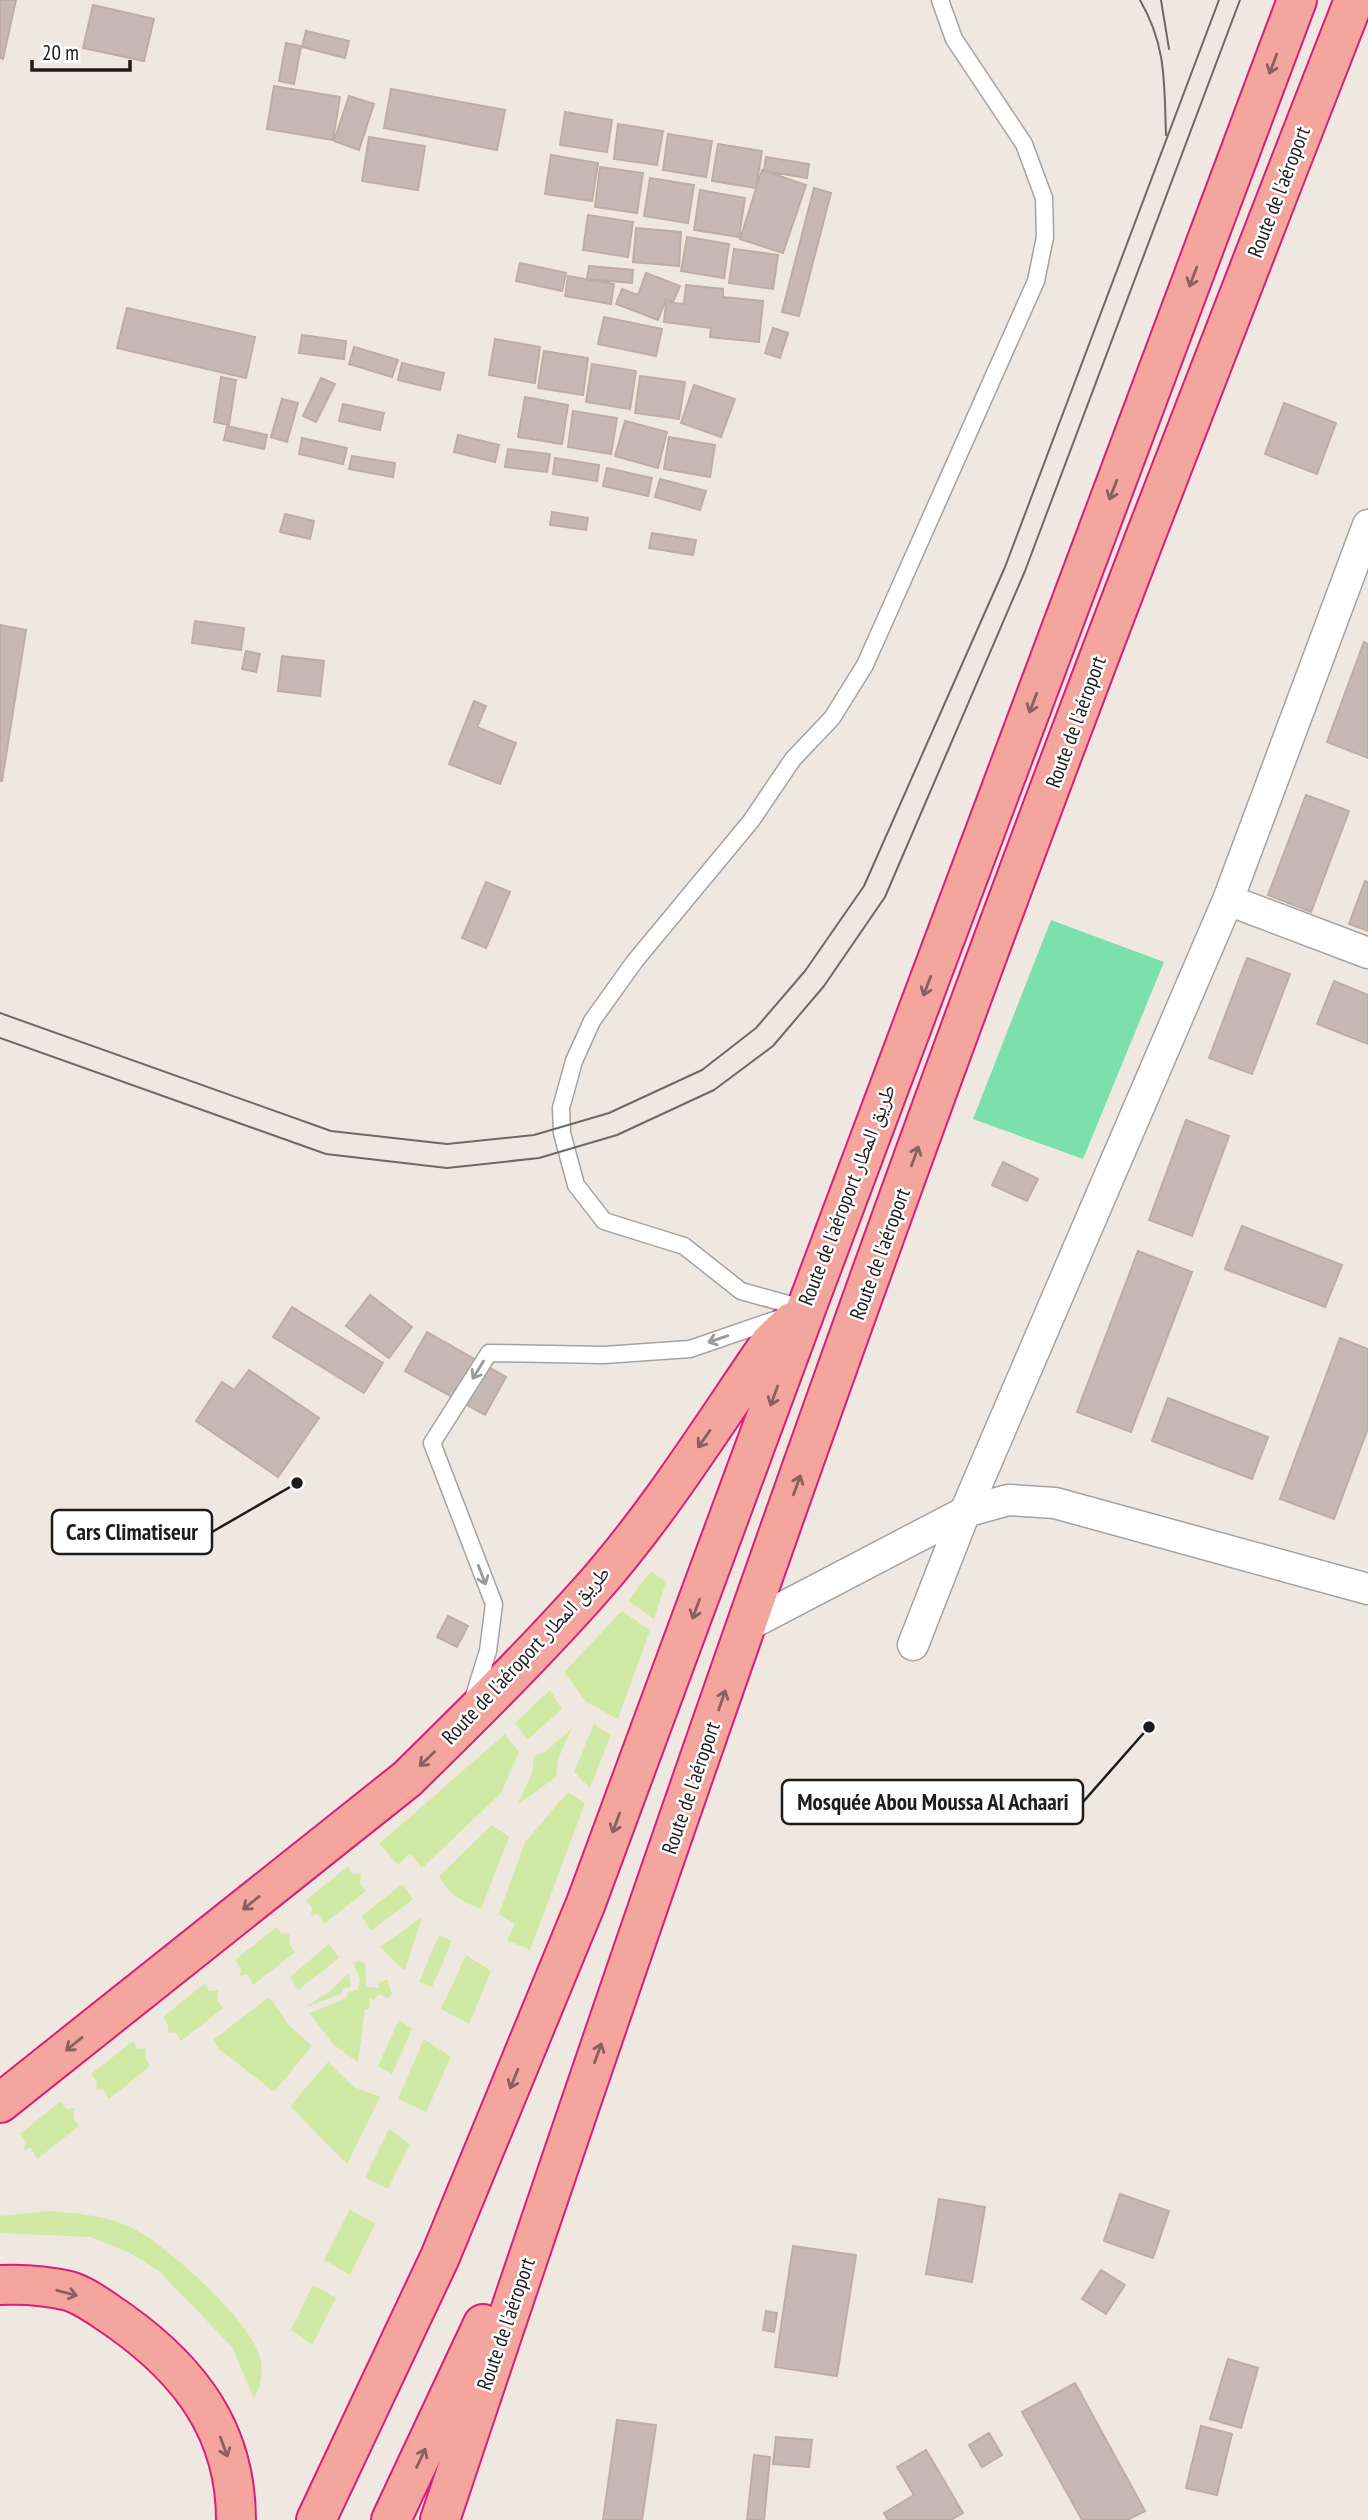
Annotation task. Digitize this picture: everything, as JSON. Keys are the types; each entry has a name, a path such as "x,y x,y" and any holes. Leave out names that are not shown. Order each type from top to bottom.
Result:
{"highway":[{"name":"Route de l'aéroport طريق المطار","path":"0,2103 407,1779 467,1720 590,1591 665,1496 770,1343 806,1309 1297,0"},
{"name":"Route de l'aéroport","path":"440,2520 575,2118 936,1097 1142,543 1354,0"},
{"path":"316,2520 440,2257 586,1903 806,1309"},
{"path":"391,2520 575,2118"},
{"path":"0,2285 71,2291 143,2338 181,2371 212,2416 228,2460 236,2520"}],"street":[{"path":"914,1646 965,1512 1228,900 1368,526"},
{"path":"1228,900 1368,953"},
{"path":"747,1626 965,1512 1008,1500 1055,1503 1368,1590"}],"lane":[{"path":"806,1309 741,1291 684,1246 604,1221 576,1185 562,1133 561,1108 574,1061 592,1021 635,961 751,821 793,759 832,718 865,664 1035,281 1045,237 1044,198 1024,144 954,39 940,0"},
{"path":"467,1720 488,1651 494,1604 432,1443 489,1353 604,1355 690,1349 806,1309"}],"green space":[{"path":"1051,920 1164,962 1083,1159 973,1119"},
{"path":"651,1571 666,1582 654,1619 628,1601"},
{"path":"622,1611 650,1630 618,1719 586,1702 564,1672"},
{"path":"550,1690 562,1709 527,1740 515,1723"},
{"path":"594,1724 611,1735 590,1788 574,1772"},
{"path":"572,1728 558,1759 556,1777 517,1805 532,1774 534,1756 545,1752"},
{"path":"505,1734 519,1752 501,1793 422,1868 410,1854 398,1865 379,1844"},
{"path":"568,1792 585,1803 530,1950 507,1940 515,1924 499,1914 525,1842"},
{"path":"492,1825 509,1837 481,1909 456,1897 439,1876"},
{"path":"348,1866 352,1874 361,1873 360,1883 366,1891 324,1924 318,1914 311,1916 312,1908 306,1900"},
{"path":"402,1884 413,1899 371,1931 362,1916"},
{"path":"422,1917 405,1970 404,1970 380,1947"},
{"path":"277,1927 281,1934 290,1933 289,1943 295,1952 253,1985 247,1974 240,1976 241,1968 235,1960"},
{"path":"439,1935 452,1941 432,1987 419,1982"},
{"path":"329,1944 339,1958 298,1990 290,1977"},
{"path":"466,1955 491,1971 469,2024 441,2009"},
{"path":"353,1963 365,1963 366,1987 379,1988 380,1981 387,1980 392,1993 389,1998 378,1994 374,2000 370,1997 369,2009 365,2009 358,2062 334,2045 309,2013 346,1998 347,1992 358,1990 360,1979"},
{"path":"349,1973 351,1987 343,1988 341,1994 304,2008 329,1992"},
{"path":"205,1983 209,1991 218,1990 217,2000 223,2008 181,2041 175,2032 168,2033 168,2025 163,2017"},
{"path":"269,1997 289,2025 312,2046 274,2092 219,2049 213,2040"},
{"path":"399,2020 412,2029 392,2074 378,2066"},
{"path":"424,2039 451,2057 426,2112 398,2099"},
{"path":"133,2041 137,2049 146,2048 145,2058 150,2066 109,2099 103,2089 96,2090 97,2082 91,2074"},
{"path":"328,2062 354,2087 380,2097 347,2164 290,2106"},
{"path":"61,2101 66,2109 75,2108 73,2118 79,2126 37,2159 31,2148 24,2150 25,2142 20,2134"},
{"path":"389,2129 410,2144 388,2189 365,2177"},
{"path":"350,2209 375,2224 350,2275 324,2260"},
{"path":"49,2211 99,2217 128,2226 163,2248 206,2285 243,2327 255,2346 262,2371 254,2398 232,2347 159,2271 128,2252 91,2237 0,2233 0,2216"},
{"path":"313,2285 336,2298 312,2345 291,2330"}],"building":[{"path":"0,0 16,0 3,59 0,58"},
{"path":"93,5 154,19 144,61 83,48"},
{"path":"306,31 349,41 345,58 302,47"},
{"path":"286,43 301,46 294,84 279,81"},
{"path":"274,86 340,97 333,140 267,129"},
{"path":"391,89 505,110 497,150 384,128"},
{"path":"349,96 374,104 359,150 334,141"},
{"path":"565,112 612,120 607,152 560,145"},
{"path":"618,124 663,131 657,165 614,159"},
{"path":"668,134 712,141 706,177 663,170"},
{"path":"369,137 425,146 418,190 362,181"},
{"path":"718,144 762,151 756,188 712,181"},
{"path":"551,155 598,163 592,201 545,194"},
{"path":"766,157 809,164 807,178 764,171"},
{"path":"600,167 643,173 637,213 595,207"},
{"path":"762,170 806,185 783,253 740,239"},
{"path":"650,178 694,185 688,223 644,216"},
{"path":"814,188 831,193 799,316 782,312"},
{"path":"700,190 745,198 739,237 694,230"},
{"path":"588,215 633,222 628,257 583,250"},
{"path":"636,228 681,232 679,266 633,262"},
{"path":"687,237 729,244 724,278 681,271"},
{"path":"734,249 778,255 773,289 729,283"},
{"path":"520,263 566,273 562,291 516,281"},
{"path":"589,266 633,270 632,283 587,279"},
{"path":"646,273 680,286 673,302 666,299 658,320 616,304 622,289 638,295"},
{"path":"568,276 614,284 611,304 565,296"},
{"path":"686,285 723,289 723,297 763,301 759,342 710,337 711,328 664,322 666,302 684,304"},
{"path":"127,308 255,337 246,378 117,348"},
{"path":"604,317 662,329 656,356 598,344"},
{"path":"773,328 788,333 780,358 765,353"},
{"path":"302,335 346,341 344,359 299,353"},
{"path":"495,339 540,347 535,383 489,375"},
{"path":"354,347 398,360 392,377 349,364"},
{"path":"544,351 588,358 583,395 538,388"},
{"path":"402,363 444,373 440,390 398,380"},
{"path":"592,364 636,371 630,409 586,402"},
{"path":"640,376 685,382 679,419 635,413"},
{"path":"221,377 236,380 229,425 214,422"},
{"path":"321,378 335,384 316,422 303,416"},
{"path":"694,385 735,399 721,437 681,423"},
{"path":"525,397 568,405 562,444 518,437"},
{"path":"282,399 298,403 287,442 271,437"},
{"path":"1284,403 1336,423 1317,474 1265,454"},
{"path":"343,404 384,413 380,430 339,421"},
{"path":"573,411 617,418 611,454 568,447"},
{"path":"625,421 667,432 658,468 615,456"},
{"path":"227,426 267,435 264,449 224,440"},
{"path":"458,435 499,445 495,462 454,452"},
{"path":"669,437 715,445 710,477 664,469"},
{"path":"302,438 347,448 343,464 299,454"},
{"path":"508,449 550,454 547,472 505,467"},
{"path":"352,456 395,463 393,477 349,469"},
{"path":"555,458 599,465 597,481 553,474"},
{"path":"607,468 652,478 648,496 603,486"},
{"path":"660,479 706,491 700,510 655,497"},
{"path":"552,512 588,518 586,530 550,525"},
{"path":"285,514 314,521 310,539 280,532"},
{"path":"652,533 696,540 693,555 649,548"},
{"path":"195,621 244,628 241,650 192,643"},
{"path":"0,625 26,630 2,781 0,781"},
{"path":"1364,642 1368,644 1368,758 1327,742"},
{"path":"246,651 260,654 256,672 242,669"},
{"path":"282,656 324,661 320,696 278,691"},
{"path":"474,701 486,706 477,727 516,743 500,784 449,764"},
{"path":"1306,795 1349,811 1311,912 1268,895"},
{"path":"1365,881 1368,882 1368,931 1349,924"},
{"path":"486,882 510,892 486,948 462,938"},
{"path":"1247,958 1290,974 1252,1074 1209,1058"},
{"path":"1334,981 1368,995 1368,1044 1317,1024"},
{"path":"1186,1120 1229,1136 1192,1236 1149,1220"},
{"path":"1003,1162 1038,1179 1027,1201 992,1185"},
{"path":"1242,1226 1342,1265 1325,1307 1225,1269"},
{"path":"1138,1251 1192,1272 1131,1432 1077,1412"},
{"path":"370,1295 412,1327 389,1358 346,1326"},
{"path":"292,1307 383,1363 364,1393 273,1337"},
{"path":"427,1332 506,1377 485,1415 405,1371"},
{"path":"1340,1338 1368,1349 1368,1428 1334,1519 1280,1499"},
{"path":"249,1370 319,1418 278,1477 196,1421 222,1382 234,1390"},
{"path":"1168,1398 1268,1437 1252,1479 1152,1441"},
{"path":"448,1616 468,1626 457,1647 437,1637"},
{"path":"1120,2194 1169,2211 1153,2258 1104,2241"},
{"path":"939,2199 985,2207 972,2282 926,2274"},
{"path":"793,2246 856,2255 837,2376 775,2367"},
{"path":"1101,2270 1125,2285 1106,2314 1082,2299"},
{"path":"766,2311 777,2313 774,2332 763,2330"},
{"path":"1228,2359 1258,2368 1241,2428 1210,2419"},
{"path":"1075,2383 1145,2511 1127,2520 1082,2520 1022,2412"},
{"path":"617,2420 656,2425 642,2520 603,2520"},
{"path":"1201,2426 1232,2434 1217,2495 1186,2488"},
{"path":"989,2433 1002,2455 982,2467 969,2445"},
{"path":"776,2437 812,2440 809,2467 773,2464"},
{"path":"926,2450 963,2513 951,2520 888,2520 884,2513 914,2495 897,2467"},
{"path":"754,2455 770,2457 764,2520 747,2520"}],"tram line":[{"path":"1140,0 1160,50 1166,135"},
{"path":"1161,0 1169,49"},
{"path":"0,1013 331,1131 447,1144 534,1135 609,1113 702,1070 756,1028 805,971 864,886 1005,567 1219,0"},
{"path":"0,1038 326,1154 447,1168 539,1158 617,1135 714,1090 773,1046 824,986 885,897 1025,571 1240,0"}],"place":[{"name":"Cars Climatiseur","path":"297,1483"},
{"name":"Mosquée Abou Moussa Al Achaari","path":"1149,1727"}]}
